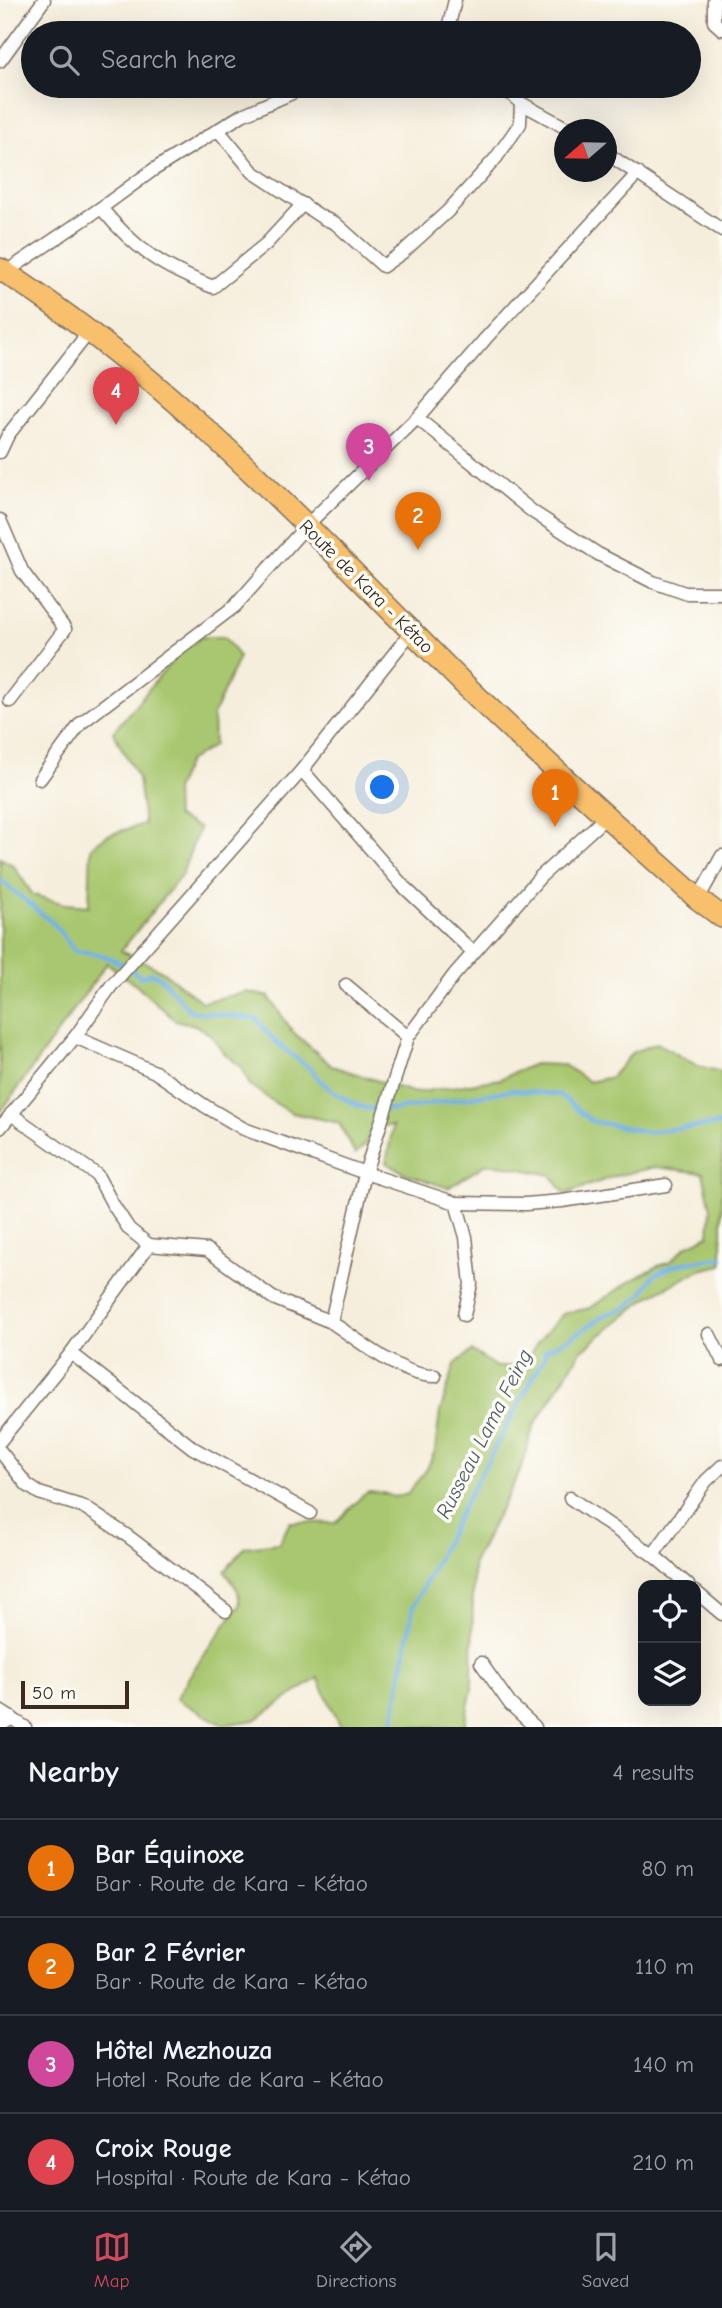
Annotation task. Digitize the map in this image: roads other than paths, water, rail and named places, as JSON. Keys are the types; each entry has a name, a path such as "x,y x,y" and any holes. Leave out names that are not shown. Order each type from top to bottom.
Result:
{"main road":[{"name":"Route de Kara - Kétao","path":"3,270 89,332 187,412 307,525 476,695 606,817 722,917"}],"street":[{"path":"29,21 44,0"},
{"path":"450,21 455,0"},
{"path":"714,0 714,22 722,29"},
{"path":"0,61 21,32"},
{"path":"3,270 101,208 153,170 242,115 281,98"},
{"path":"515,98 554,121"},
{"path":"218,130 253,172 335,223 383,266 404,252 448,211 496,158 520,124 521,103"},
{"path":"617,159 722,230"},
{"path":"40,779 81,723 235,606 307,525 417,418 486,338 638,173"},
{"path":"101,208 123,235 160,263 213,287 257,252 303,204"},
{"path":"0,452 8,435 89,332"},
{"path":"417,418 533,512 598,554 653,582 685,593 722,593"},
{"path":"0,520 22,571 65,628 10,701"},
{"path":"0,1128 75,1037 139,952 302,770 412,631"},
{"path":"302,770 403,886 473,952"},
{"path":"331,1322 366,1173 408,1037 454,975 540,877 606,817"},
{"path":"698,899 722,856"},
{"path":"346,985 408,1037"},
{"path":"75,1037 155,1072 244,1129 456,1203 562,1202 666,1185"},
{"path":"11,1114 97,1175 129,1229 149,1245 206,1250 273,1298 331,1322 421,1377 435,1376"},
{"path":"456,1203 466,1237 471,1284 464,1315"},
{"path":"0,1441 71,1353 149,1245"},
{"path":"709,1334 722,1360"},
{"path":"71,1353 194,1448 218,1459 310,1513"},
{"path":"0,1451 27,1485 39,1493 84,1507 129,1537 226,1611"},
{"path":"653,1555 706,1481 722,1466"},
{"path":"570,1497 653,1555 682,1580"},
{"path":"701,1596 722,1614"},
{"path":"481,1663 510,1704 535,1727"},
{"path":"0,1726 6,1715 25,1727"}],"waterway":[{"name":"Russeau Lama Feing","path":"0,880 54,924 75,951 111,958 141,977 152,973 163,980 190,1011 257,1019 275,1040 310,1068 328,1088 365,1108 392,1110 513,1090 560,1095 591,1121 647,1132 722,1124"},
{"name":"Russeau Lama Feing","path":"392,1727 413,1607 469,1495 545,1356 544,1351 572,1337 607,1314 624,1309 641,1295 654,1275 688,1262 722,1258"}],"place":[{"name":"Croix Rouge","path":"116,425"},
{"name":"Hôtel Mezhouza","path":"369,481"},
{"name":"Bar 2 Février","path":"418,550"},
{"name":"Bar Équinoxe","path":"555,827"}]}
